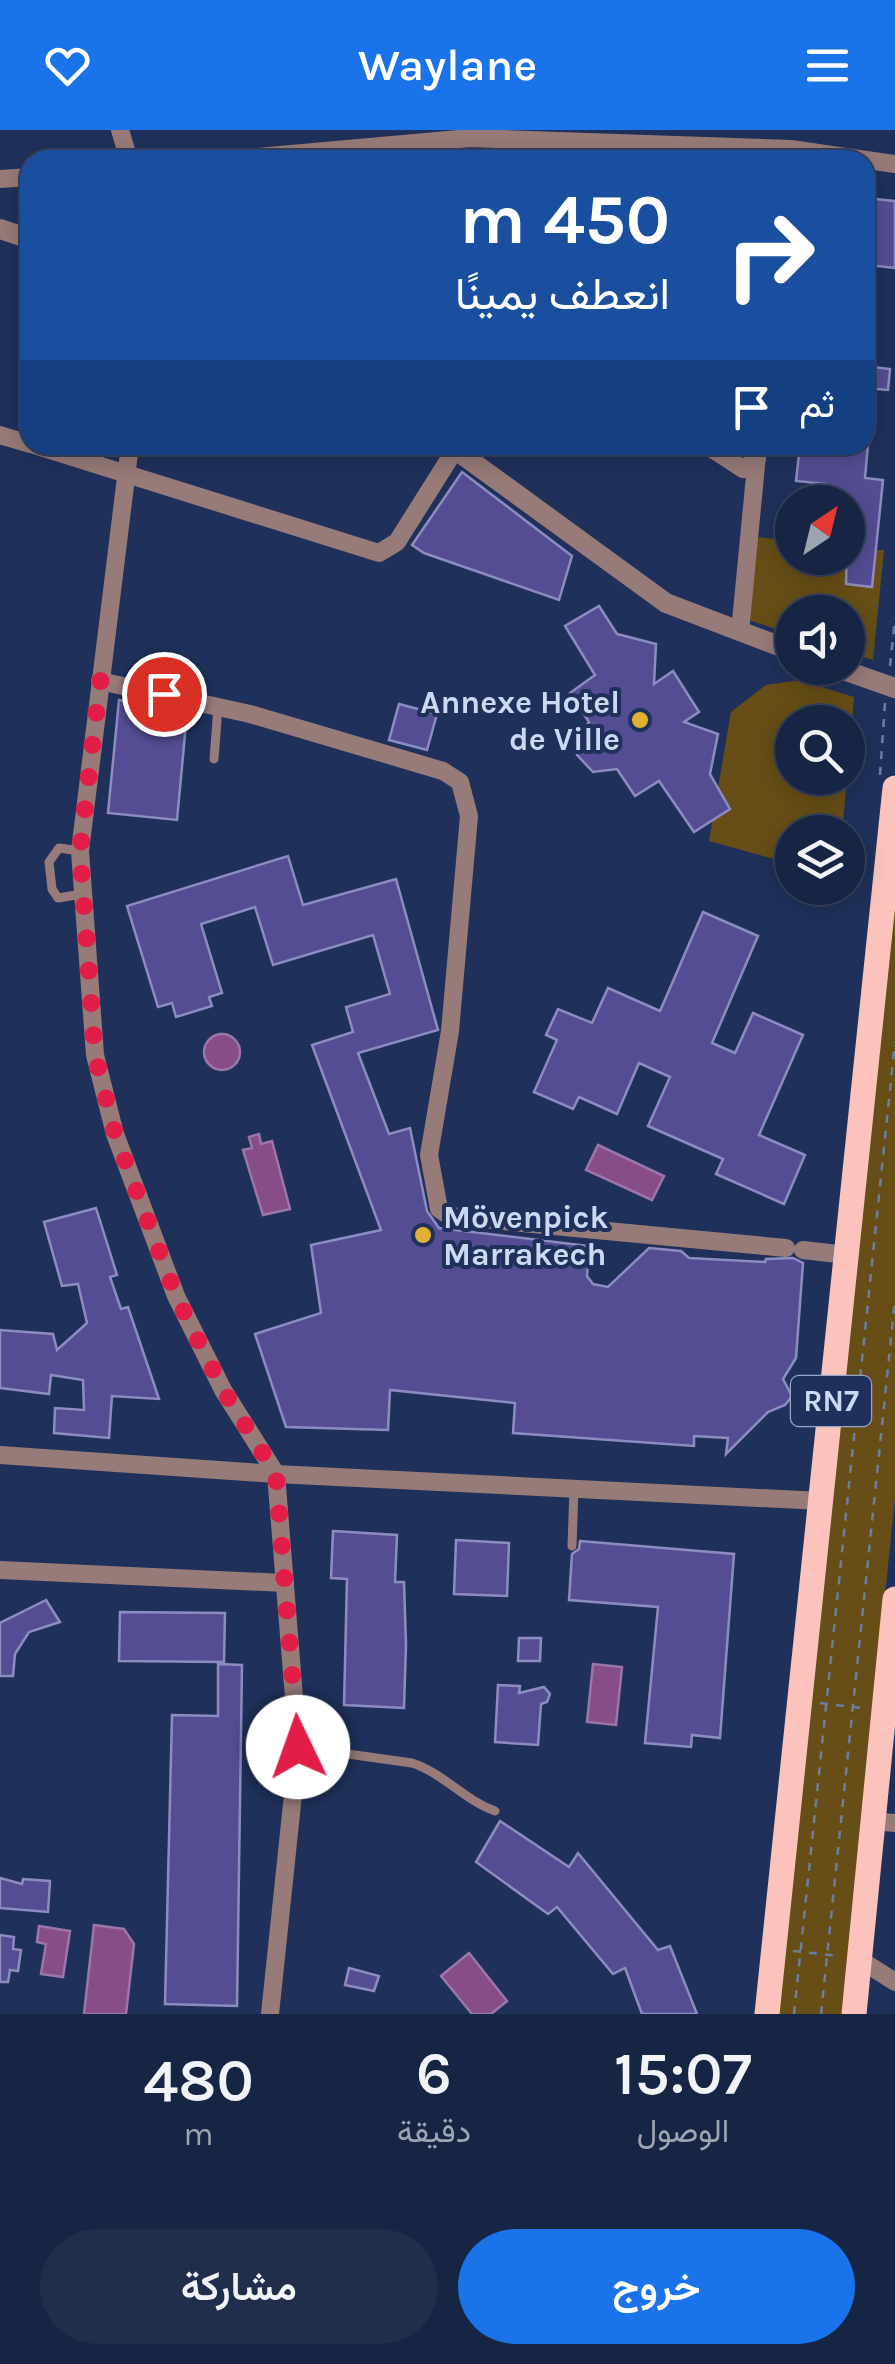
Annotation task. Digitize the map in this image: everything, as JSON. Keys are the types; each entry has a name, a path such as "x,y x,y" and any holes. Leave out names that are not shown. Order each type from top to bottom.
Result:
{"main road":[{"name":"RN7","path":"767,2014 848,1256 887,787"},
{"path":"854,2014 854,1958 884,1822 895,1600"}],"street":[{"path":"320,150 472,134 664,137 732,150"},
{"path":"70,455 384,553 396,542 449,455"},
{"path":"129,455 80,851 95,1055 115,1134 198,1343 276,1474 298,1747 270,2014"},
{"path":"466,455 666,603 775,645"},
{"path":"721,455 742,469 754,455"},
{"path":"740,632 757,455"},
{"path":"100,681 218,706 443,770 460,782 469,816 452,1018 429,1155 440,1209 449,1216 848,1256"},
{"path":"865,683 890,696"},
{"path":"0,1455 276,1474 820,1501"},
{"path":"0,1570 286,1582"},
{"path":"854,1958 895,1982"}],"lane":[{"path":"214,760 218,706"},
{"path":"80,851 59,848 49,862 52,889 58,898 68,900 84,892"},
{"path":"572,1546 574,1489"},
{"path":"298,1747 422,1766 467,1800 495,1812"}],"path":[{"path":"890,666 895,618"},
{"path":"887,787 890,696"},
{"path":"794,2014 895,1042"},
{"path":"821,2014 895,1300"},
{"path":"808,1702 864,1708"},
{"path":"782,1949 854,1958"}],"shaded area":[{"path":"754,537 775,539 775,575 847,575 846,584 871,587 876,550 884,550 873,660 865,657 865,595 775,595 775,629 751,621 747,613"},
{"path":"766,685 815,685 854,697 853,705 775,705 775,795 845,795 844,815 775,815 775,859 709,841 731,712"},
{"path":"895,833 895,1498 842,2014 775,2014"},
{"path":"222,1034 235,1039 240,1052 235,1065 222,1070 209,1065 204,1052 209,1039"},
{"path":"259,1134 261,1144 272,1141 290,1209 263,1215 243,1150 252,1148 249,1137"},
{"path":"598,1145 664,1176 652,1200 586,1170"},
{"path":"593,1664 622,1667 616,1725 587,1722"},
{"path":"94,1925 124,1929 134,1944 126,2014 84,2014"},
{"path":"39,1926 70,1931 63,1977 41,1974 46,1944 37,1942"},
{"path":"469,1953 507,2001 491,2014 472,2014 441,1976"}],"building":[{"path":"875,199 895,201 895,268 875,266"},
{"path":"875,367 890,369 888,390 875,389"},
{"path":"799,455 867,455 865,478 883,480 872,587 846,584 846,575 865,575 865,485 796,481"},
{"path":"462,472 572,556 559,600 424,553 412,545"},
{"name":"Annexe Hotel de Ville","path":"599,606 617,634 656,644 654,684 673,671 699,712 684,722 718,734 710,774 730,809 694,832 659,781 635,796 617,769 593,772 577,755 574,742 589,722 570,693 595,675 565,626"},
{"path":"119,700 187,713 177,820 108,813"},
{"path":"399,704 437,714 427,750 389,740"},
{"path":"288,856 303,905 396,879 438,1030 358,1053 389,1134 410,1128 427,1211 439,1228 589,1246 587,1276 593,1284 608,1287 649,1248 681,1251 689,1258 765,1262 793,1258 803,1263 796,1358 783,1379 792,1396 785,1405 768,1412 726,1454 728,1438 694,1436 694,1446 513,1433 515,1403 390,1390 388,1430 286,1427 255,1334 321,1313 311,1245 381,1230 312,1045 353,1032 346,1007 390,994 373,935 273,965 255,907 201,924 222,993 209,997 212,1006 176,1017 172,1003 158,1007 127,906"},
{"path":"703,912 758,936 712,1043 735,1053 753,1013 803,1035 759,1135 805,1155 784,1204 716,1174 723,1159 648,1126 670,1077 639,1063 617,1114 579,1097 573,1109 534,1092 557,1040 546,1035 558,1009 592,1023 608,988 660,1011"},
{"path":"96,1208 117,1275 110,1277 121,1309 128,1307 159,1399 112,1396 109,1438 54,1433 55,1408 84,1410 83,1380 51,1375 49,1394 0,1388 0,1330 53,1334 57,1350 87,1323 78,1284 62,1286 44,1222"},
{"path":"333,1531 397,1535 395,1582 404,1582 404,1708 344,1705 347,1579 331,1578"},
{"path":"456,1540 509,1543 507,1596 454,1594"},
{"path":"580,1541 734,1554 720,1738 692,1735 691,1747 645,1743 658,1607 569,1600 572,1554 579,1549"},
{"path":"46,1600 60,1622 29,1632 15,1654 13,1676 0,1676 0,1623"},
{"path":"120,1612 225,1613 224,1662 119,1661"},
{"path":"519,1638 541,1638 540,1661 518,1661"},
{"path":"218,1664 242,1665 237,2006 165,2004 172,1715 218,1716"},
{"path":"498,1685 520,1686 519,1693 544,1687 550,1694 547,1702 541,1704 538,1745 495,1742"},
{"path":"500,1821 569,1867 578,1853 658,1950 670,1946 697,2014 642,2014 625,1968 613,1974 557,1907 548,1914 476,1862"},
{"path":"0,1878 22,1884 23,1879 50,1881 48,1912 0,1908"},
{"path":"0,1935 14,1937 13,1949 21,1950 18,1971 10,1970 8,1982 0,1982"},
{"path":"349,1968 379,1976 374,1991 345,1985"}],"place":[{"name":"Annexe Hotel de Ville","path":"640,720"},
{"name":"Mövenpick Marrakech","path":"423,1235"}],"route":[{"path":"164,694 100,681 80,851 95,1055 115,1134 176,1296 223,1390 276,1474 298,1747"}]}
